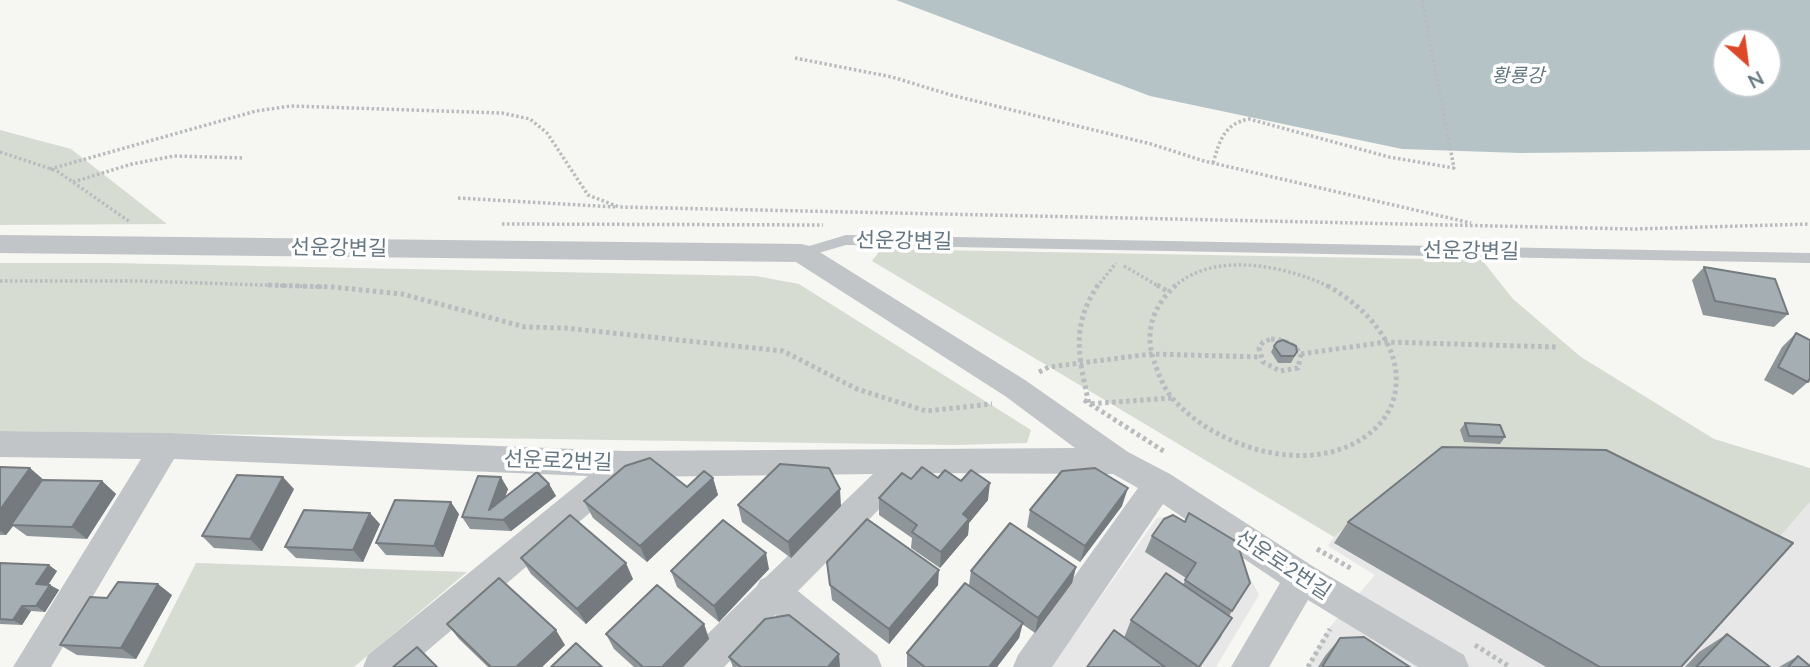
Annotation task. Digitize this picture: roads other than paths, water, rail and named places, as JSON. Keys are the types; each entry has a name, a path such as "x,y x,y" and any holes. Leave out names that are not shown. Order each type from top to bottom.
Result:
{"street":[{"name":"선운강변길","path":"0,244 800,253"},
{"name":"선운로2번길","path":"800,253 1015,388 1117,461 1308,562 1451,667"},
{"name":"선운로2번길","path":"0,444 164,446 625,464 908,460 1117,461"},
{"path":"31,667 164,446"},
{"path":"699,667 908,460"},
{"path":"381,667 625,464"},
{"path":"1031,667 1160,484"},
{"path":"1249,667 1308,562"},
{"path":"772,592 864,667"}],"lane":[{"name":"선운강변길","path":"800,253 846,240 1810,258"}],"water":[{"name":"황룡강","path":"896,0 1810,0 1810,150 1520,153 1402,149 1150,96"}]}
